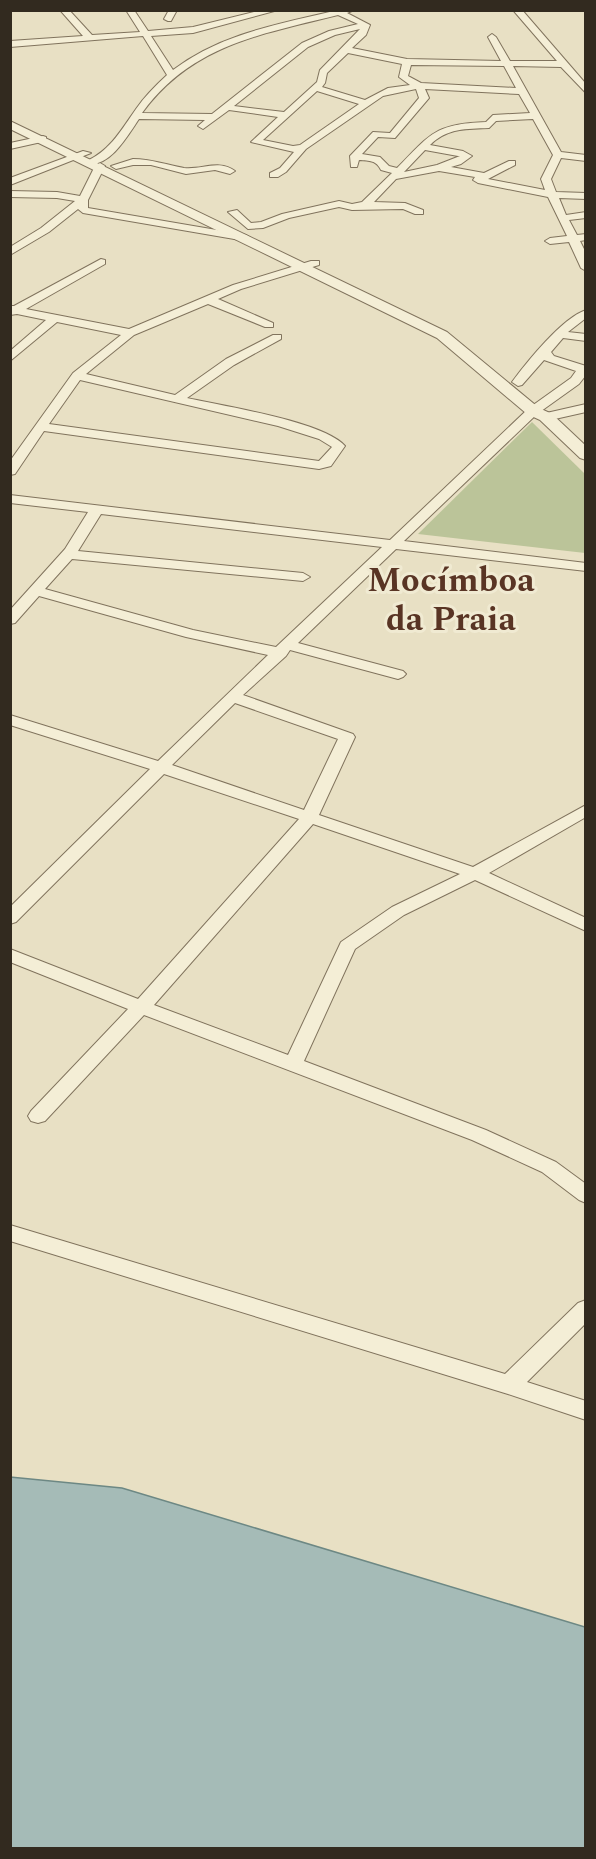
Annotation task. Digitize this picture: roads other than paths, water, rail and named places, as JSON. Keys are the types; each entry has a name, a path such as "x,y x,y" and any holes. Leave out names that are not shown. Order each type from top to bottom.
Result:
{"street":[{"path":"64,10 90,38"},
{"path":"130,10 172,75"},
{"path":"168,20 173,10"},
{"path":"10,44 193,30 274,10"},
{"path":"517,10 563,64 580,77 585,90"},
{"path":"10,182 91,159 128,130 144,104 172,75 214,47 238,37 345,12 366,25"},
{"path":"220,13 230,21"},
{"path":"303,147 293,149 256,142 316,88 324,78 323,72 363,33 366,25"},
{"path":"203,126 314,39 366,25"},
{"path":"492,37 520,91 558,155"},
{"path":"392,136 424,98 419,86 403,77 407,62 415,49"},
{"path":"347,50 449,70 506,64 563,64"},
{"path":"449,70 468,89"},
{"path":"274,175 283,170 303,147 366,103 392,90 419,86 520,91"},
{"path":"316,88 366,103"},
{"path":"225,107 285,115"},
{"path":"10,116 246,238 452,330 485,353 518,382 540,411"},
{"path":"138,116 213,117"},
{"path":"365,205 396,174 421,143 435,135 456,126 489,125 493,118 534,116"},
{"path":"15,128 91,159 117,166 442,335 540,411 585,454"},
{"path":"403,138 376,134 355,161 376,159 384,164 384,168 396,174 439,168 458,162 467,156 421,143"},
{"path":"10,146 43,139"},
{"path":"558,155 585,158"},
{"path":"558,155 546,179 551,195 564,218 580,237 585,268"},
{"path":"91,159 82,210 246,238"},
{"path":"117,166 133,162 151,162 186,171 214,167 230,171"},
{"path":"512,163 478,180 551,195 585,196"},
{"path":"439,168 485,176"},
{"path":"10,194 46,194 83,200"},
{"path":"10,252 45,230 83,200"},
{"path":"233,212 248,226 263,225 318,207 339,204 352,207 405,206 419,212"},
{"path":"564,218 585,215"},
{"path":"550,241 580,237"},
{"path":"12,310 101,262"},
{"path":"10,471 77,376 130,333 207,300 309,265"},
{"path":"207,300 269,325"},
{"path":"12,310 130,333"},
{"path":"518,382 569,324 585,313"},
{"path":"10,358 54,319"},
{"path":"569,324 585,321"},
{"path":"560,334 585,338"},
{"path":"177,399 230,362 277,337"},
{"path":"10,918 232,697 397,540 575,381 584,370 550,359 543,351"},
{"path":"42,427 320,465 326,463 339,446 323,436 282,423 77,376"},
{"path":"540,411 585,408"},
{"path":"10,489 585,567"},
{"path":"10,499 97,509 208,516"},
{"path":"10,620 68,554 97,509"},
{"path":"397,540 585,558"},
{"path":"68,554 303,577"},
{"path":"36,591 191,634 285,649 398,674"},
{"path":"38,1116 141,1007 309,818 347,737 232,697"},
{"path":"10,720 161,767 475,873 585,926"},
{"path":"293,1065 348,946 398,911 475,873 585,810"},
{"path":"10,955 479,1135 549,1167 585,1195"},
{"path":"10,1233 509,1385 581,1404"},
{"path":"509,1385 585,1310"}],"water":[{"path":"10,1477 122,1488 585,1627 585,1848 11,1848"}],"district":[{"name":"Mocímboa da Praia","path":"451,600"}]}
